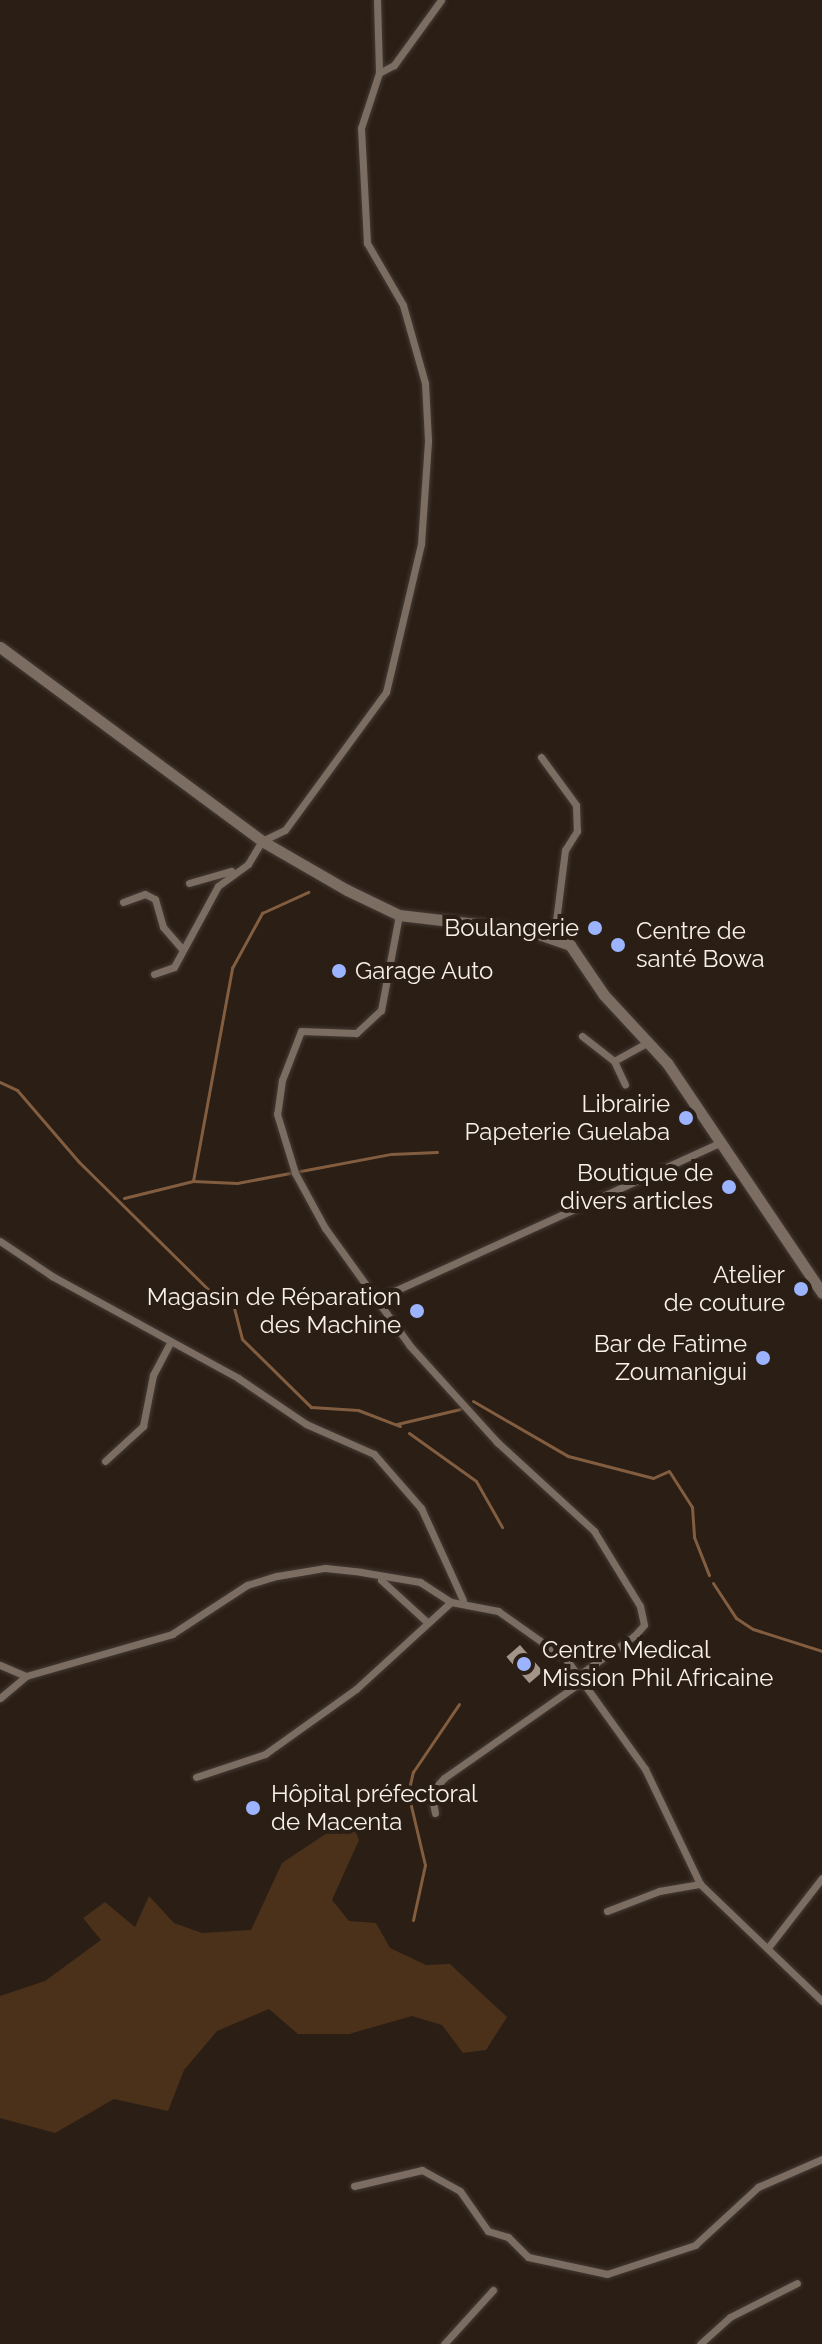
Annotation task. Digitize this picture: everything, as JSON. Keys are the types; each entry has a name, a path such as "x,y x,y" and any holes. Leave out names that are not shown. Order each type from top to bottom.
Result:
{"main road":[{"path":"0,647 262,841 399,915 554,937 586,963 604,995 648,1042 822,1293"}],"street":[{"path":"189,883 248,864 262,841 285,830 386,692 421,544 425,383 403,305 367,243 361,128 379,73 377,0"},
{"path":"379,73 394,65 441,0"},
{"path":"541,757 576,805 577,831 565,850 554,937"},
{"path":"154,974 174,967 231,871"},
{"path":"123,902 145,894 155,899 163,927 183,950"},
{"path":"399,915 381,1010 356,1033 301,1031 282,1080 277,1114 313,1206 379,1298 449,1391 594,1531 640,1606 644,1625 582,1678 444,1778 431,1792 435,1813"},
{"path":"582,1036 614,1061 625,1085"},
{"path":"614,1061 648,1042"},
{"path":"379,1298 719,1143"},
{"path":"0,1241 170,1343 238,1378 306,1424 374,1454 421,1508 463,1600"},
{"path":"105,1461 143,1426 153,1375 170,1343"},
{"path":"0,1698 26,1676 172,1634 247,1585 277,1576 325,1568 380,1579 420,1582 451,1602"},
{"path":"380,1579 427,1622"},
{"path":"196,1777 265,1754 356,1689 451,1602 463,1600 498,1611 538,1635 582,1678 645,1769 700,1884 770,1945 822,2001"},
{"path":"0,1665 26,1676"},
{"path":"770,1945 822,1878"},
{"path":"607,1911 659,1891 700,1884"},
{"path":"354,2186 422,2170 460,2191 488,2231 508,2237 528,2257 607,2274 695,2245 758,2187 822,2159"},
{"path":"700,2344 730,2317 797,2283"},
{"path":"444,2344 493,2290"}],"shaded area":[{"path":"353,1826 359,1840 332,1900 349,1921 376,1923 390,1948 426,1965 450,1964 507,2017 486,2050 463,2053 442,2025 412,2016 349,2034 298,2034 269,2009 217,2031 184,2070 168,2111 114,2099 55,2133 0,2118 0,1996 45,1981 101,1940 83,1918 105,1902 135,1927 149,1896 174,1923 202,1933 251,1930 282,1863 336,1827"}],"building":[{"name":"Centre Medical Mission Phil Africaine","path":"520,1645 543,1671 529,1683 506,1657"}],"waterway":[{"path":"193,1181 232,968 262,913 308,892"},
{"path":"0,1082 17,1090 79,1162 213,1294 232,1300 242,1339 311,1407 358,1410 400,1426"},
{"path":"124,1198 193,1181 237,1183 391,1154 437,1152"},
{"path":"473,1401 568,1456 653,1478 669,1471 692,1507 694,1537 709,1575"},
{"path":"397,1424 460,1409"},
{"path":"409,1433 476,1481 502,1527"},
{"path":"713,1583 736,1618 753,1629 822,1651"},
{"path":"413,1920 425,1865 408,1793 413,1772 459,1704"}],"place":[{"name":"Boulangerie","path":"595,928"},
{"name":"Centre de santé Bowa","path":"618,945"},
{"name":"Garage Auto","path":"339,971"},
{"name":"Librairie Papeterie Guelaba","path":"686,1118"},
{"name":"Boutique de divers articles","path":"729,1187"},
{"name":"Atelier de couture","path":"801,1289"},
{"name":"Magasin de Réparation des Machine","path":"417,1311"},
{"name":"Bar de Fatime Zoumanigui","path":"763,1358"},
{"name":"Centre Medical Mission Phil Africaine","path":"524,1664"},
{"name":"Hôpital préfectoral de Macenta","path":"253,1808"}]}
